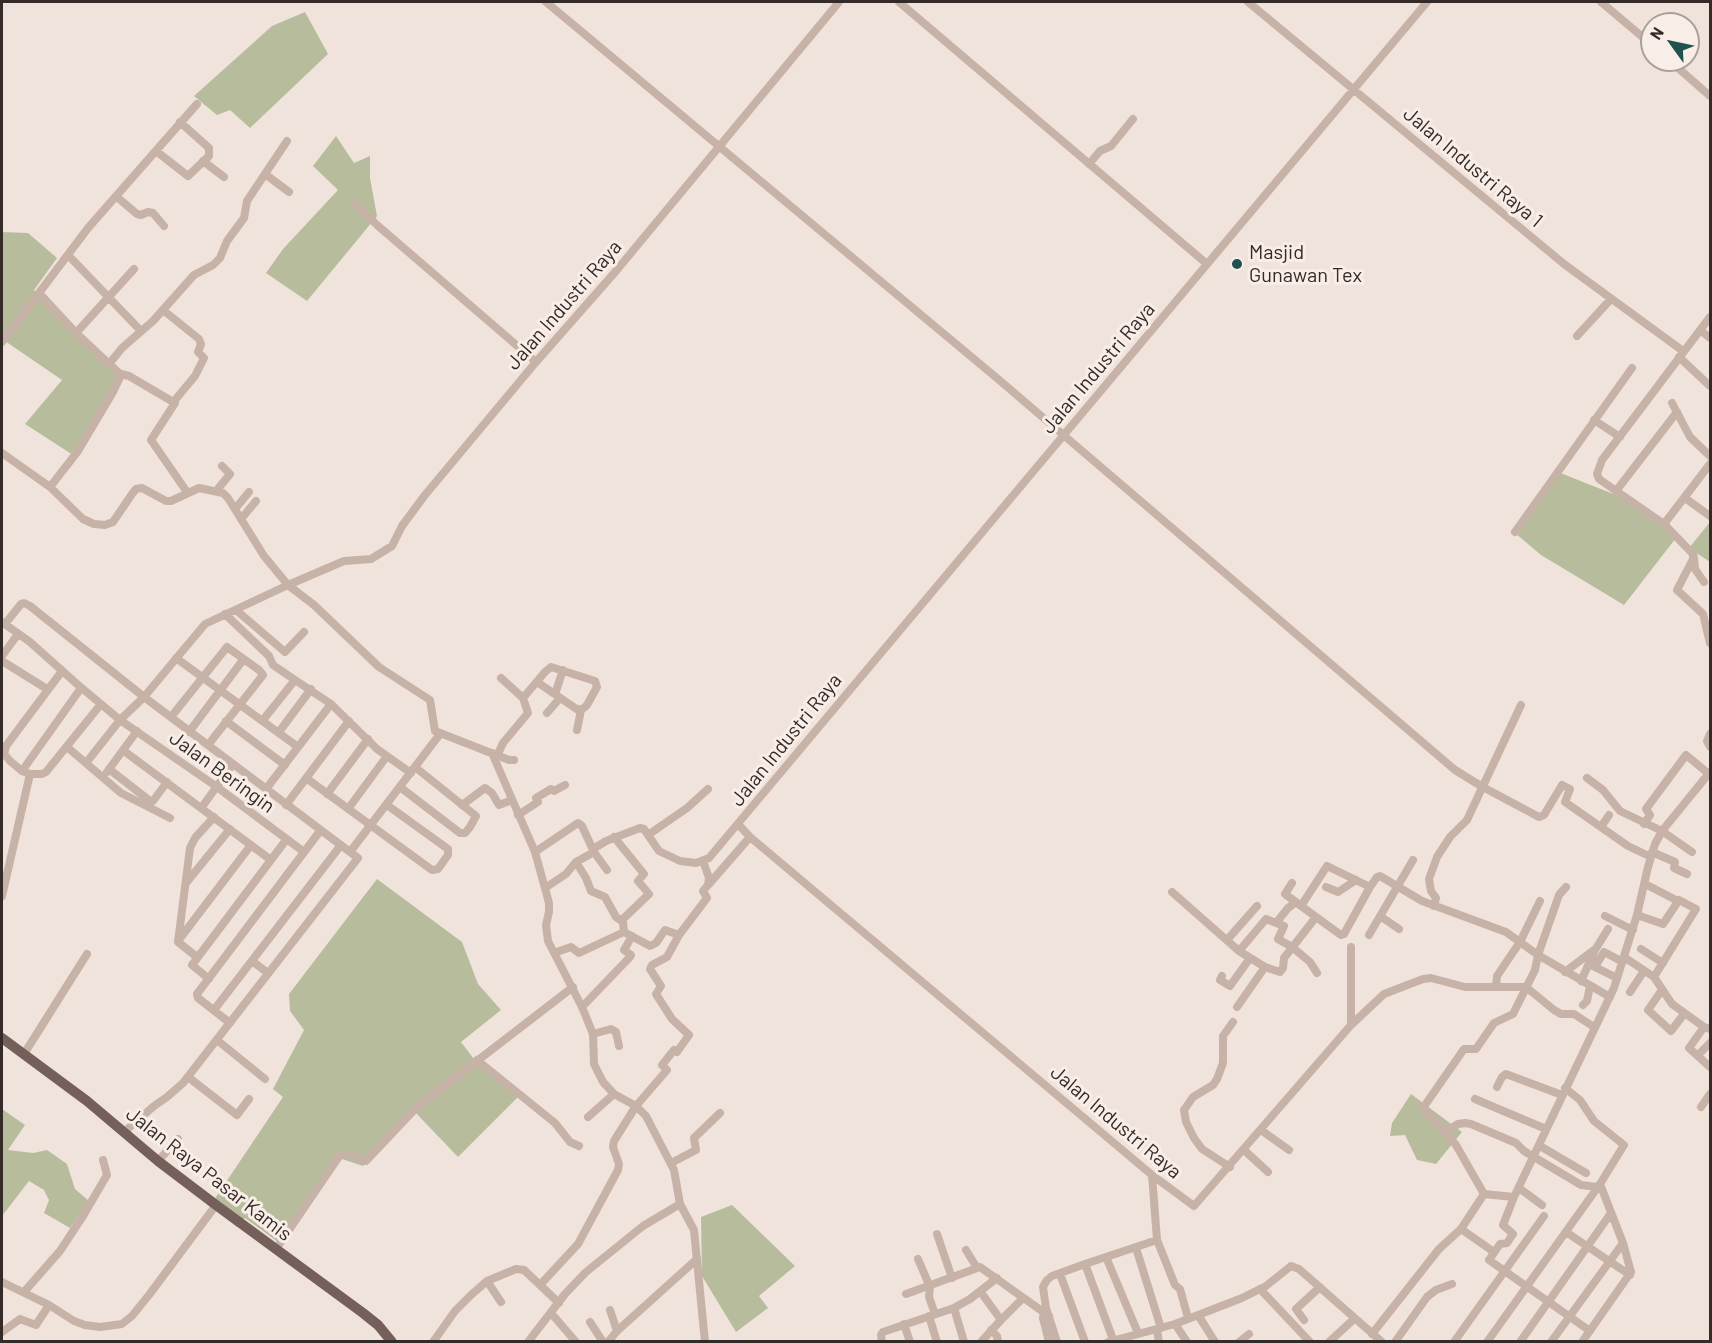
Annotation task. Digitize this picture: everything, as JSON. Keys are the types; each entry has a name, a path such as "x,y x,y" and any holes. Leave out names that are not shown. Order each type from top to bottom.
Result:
{"main road":[{"name":"Jalan Raya Pasar Kamis","path":"2,1038 87,1101 158,1161 363,1313 392,1341"}],"street":[{"path":"546,2 1064,436 1455,770 1541,817 1562,785 1570,789 1565,802 1628,846 1675,862 1674,868 1687,873"},
{"name":"Jalan Industri Raya","path":"86,763 120,720 144,697 205,624 344,561 371,559 392,546 402,526 425,495 536,362 616,271 839,2"},
{"path":"899,2 1207,264"},
{"name":"Jalan Industri Raya 1","path":"1248,2 1455,176 1681,354 1710,386"},
{"name":"Jalan Industri Raya","path":"1427,2 1064,436 846,692 738,824 750,837 1152,1175 1194,1206 1351,1026 1384,994 1431,978 1465,987 1526,987"},
{"path":"1600,2 1640,35"},
{"path":"1683,72 1710,96"},
{"path":"2,342 68,255 196,104"},
{"path":"1089,164 1100,151 1111,146 1133,119"},
{"path":"156,151 188,176 209,156 209,147 180,122"},
{"path":"109,364 141,331 148,327 194,275 213,265 220,258 227,241 244,218 247,201 287,141"},
{"path":"203,161 224,177"},
{"path":"265,174 290,192"},
{"path":"117,197 137,214 153,213 164,226"},
{"path":"356,204 377,225 536,362"},
{"path":"68,255 141,331"},
{"path":"76,333 134,269"},
{"path":"39,294 76,333 121,374 129,376 175,403"},
{"path":"1577,336 1611,299"},
{"path":"163,310 199,339 201,343 198,352 204,358 195,376 181,391 151,441 187,492"},
{"path":"1704,582 1695,569 1694,557 1664,524 1599,479 1597,474 1602,460 1710,317"},
{"path":"1700,330 1710,338"},
{"path":"1515,532 1632,368"},
{"path":"50,487 78,451 121,374"},
{"path":"1672,403 1690,438 1710,456"},
{"path":"1616,491 1677,412"},
{"path":"1594,420 1620,437"},
{"path":"2,453 50,487 83,519 94,524 105,525 113,522 136,489 142,488 166,501 171,501 199,488 217,490 228,498 264,556 288,585 314,605 379,667 430,700 433,728 440,734 514,760"},
{"path":"217,490 230,474 222,466"},
{"path":"1664,524 1709,470"},
{"path":"235,508 249,492"},
{"path":"1685,498 1710,516"},
{"path":"241,519 256,501"},
{"path":"1694,557 1677,590 1707,614 1710,643"},
{"path":"3,623 21,604 26,604 189,732 358,858 188,1077 174,1092 124,1132"},
{"path":"236,610 284,652 304,632"},
{"path":"225,614 269,656 273,665 331,704 387,756 413,770 476,816 463,834 400,787"},
{"name":"Jalan Beringin","path":"3,623 120,720 217,787 304,852"},
{"path":"2,656 18,634"},
{"path":"171,717 226,647 263,675"},
{"path":"176,658 298,747"},
{"path":"189,732 243,660"},
{"path":"2,661 47,689"},
{"path":"208,745 239,703 273,665"},
{"path":"523,698 551,667 595,681 596,691 581,710 577,730"},
{"path":"547,713 557,696 563,670"},
{"path":"62,671 4,751 6,757 26,772 42,774 46,772 101,704"},
{"path":"494,754 528,713 523,698 501,678"},
{"path":"262,720 295,680"},
{"path":"537,682 581,710"},
{"path":"2,896 26,772 81,688"},
{"path":"279,732 311,689"},
{"path":"266,789 331,704"},
{"path":"1434,906 1436,898 1430,889 1430,873 1446,842 1467,820 1521,705"},
{"path":"226,721 285,765"},
{"path":"286,805 349,721"},
{"path":"102,778 137,731"},
{"path":"350,852 440,734"},
{"path":"1710,734 1707,741 1710,747"},
{"path":"327,794 368,739"},
{"path":"68,747 121,793 170,818"},
{"path":"124,751 271,860"},
{"path":"494,754 535,852 549,912 546,933 593,1034 594,1064 603,1082 614,1094 636,1106 648,1119 671,1163 680,1204 694,1230 705,1341"},
{"path":"1590,1331 1489,1260 1500,1244 1507,1243 1514,1234 1503,1224 1610,997 1633,930 1651,854 1662,831 1710,773 1686,755 1646,808 1650,815 1644,824"},
{"path":"348,809 387,756"},
{"path":"202,807 233,765"},
{"path":"109,769 150,801 153,801 167,782"},
{"path":"306,778 432,870 438,869 449,854 448,849 387,805"},
{"path":"1587,778 1603,790 1620,811 1662,831 1692,852"},
{"path":"518,815 538,802 536,798 551,789 554,791 565,785"},
{"path":"462,805 485,788 492,793 499,805 512,800"},
{"path":"648,835 682,812 708,789"},
{"path":"1601,826 1609,815"},
{"path":"178,942 192,843 214,816"},
{"path":"535,852 578,824 582,826 594,851 607,870"},
{"path":"545,888 566,874 576,862 614,837 642,828 659,852 680,861 696,863 708,858 738,824"},
{"path":"186,883 230,829"},
{"path":"230,1023 197,996 320,831"},
{"path":"614,837 644,874 638,881 649,894 621,920"},
{"path":"540,1285 578,1244 618,1170 619,1164 612,1144 636,1106 668,1070 662,1065 674,1050 677,1052 689,1035 672,1018 656,994 661,986 650,969 652,965 667,957 679,935 707,898 704,891 708,885 750,837"},
{"path":"209,979 192,965 286,840"},
{"path":"178,942 251,845"},
{"path":"214,1010 341,845"},
{"path":"1369,935 1413,860"},
{"path":"703,861 708,873 708,885"},
{"path":"576,862 586,878 588,888 593,893 605,897 613,913 624,924 624,932"},
{"path":"1276,924 1288,908 1298,904 1327,866 1370,887"},
{"path":"1292,883 1285,894 1343,935 1378,876 1434,906 1502,930 1565,972 1610,997"},
{"path":"1326,886 1338,892 1356,880"},
{"path":"1645,884 1678,901 1681,900 1696,910 1653,977"},
{"path":"1484,1194 1456,1145 1423,1108 1464,1049 1476,1049 1494,1023 1512,1015 1535,970 1559,895 1566,886"},
{"path":"1172,892 1239,951 1265,967 1280,972 1283,959 1316,917"},
{"path":"1496,987 1497,976 1520,942 1540,901"},
{"path":"1637,915 1662,924 1678,901"},
{"path":"1227,940 1257,906"},
{"path":"1380,916 1400,929"},
{"path":"1605,916 1633,930"},
{"path":"1239,951 1264,920 1284,927 1278,939 1310,962 1317,973"},
{"path":"1592,966 1595,950 1608,929"},
{"path":"624,932 652,946 665,930 679,935"},
{"path":"554,953 570,946 579,953 624,932"},
{"path":"582,1007 631,956 624,950 632,936"},
{"path":"178,942 197,957"},
{"path":"1351,947 1351,1026"},
{"path":"1641,949 1663,963"},
{"path":"1565,972 1595,950"},
{"path":"1581,981 1604,952 1623,959 1644,971 1653,977 1668,999 1684,1014 1707,1028 1689,1048 1709,1062"},
{"path":"24,1054 87,954"},
{"path":"1222,976 1220,980 1228,989 1250,958"},
{"path":"252,961 268,973"},
{"path":"1592,966 1617,978"},
{"path":"1237,1007 1265,967"},
{"path":"1630,992 1644,971"},
{"path":"1583,1005 1587,1001 1590,986"},
{"path":"276,1249 340,1155 347,1154 366,1161 416,1108 573,987"},
{"path":"1526,987 1554,1010 1562,1014 1574,1014 1594,1027"},
{"path":"1662,990 1648,1010 1671,1031 1684,1014"},
{"path":"1230,1167 1202,1149 1186,1122 1184,1110 1193,1097 1213,1085 1217,1079 1223,1063 1223,1036 1233,1022"},
{"path":"593,1034 611,1029 616,1032 619,1046"},
{"path":"217,1040 264,1079"},
{"path":"1698,1055 1710,1043"},
{"path":"477,1060 555,1123 570,1142 579,1146"},
{"path":"1487,1341 1599,1185 1624,1145 1594,1121 1580,1100 1564,1092 1506,1074 1497,1087"},
{"path":"188,1077 237,1115 249,1099"},
{"path":"588,1117 614,1094"},
{"path":"1701,1107 1710,1094"},
{"path":"1475,1099 1546,1129"},
{"path":"671,1163 681,1155 696,1150 694,1138 720,1113"},
{"path":"1445,1132 1458,1124 1472,1124 1516,1143 1524,1151 1581,1185 1599,1185"},
{"path":"1261,1130 1289,1150"},
{"path":"158,1161 178,1139"},
{"path":"1540,1146 1586,1173"},
{"path":"1244,1150 1268,1173"},
{"path":"24,1292 60,1251 83,1216 107,1174 103,1160"},
{"path":"1152,1175 1158,1240 1174,1285 1180,1289 1188,1318"},
{"path":"1582,1341 1630,1275 1631,1268 1599,1185"},
{"path":"1519,1188 1542,1205"},
{"path":"1484,1194 1514,1197"},
{"path":"1372,1334 1439,1249 1461,1228 1484,1194"},
{"path":"528,1341 586,1272 643,1226 680,1204"},
{"path":"2,1282 85,1325 100,1327 122,1324 132,1316 149,1295 216,1205"},
{"path":"1520,1341 1611,1213"},
{"path":"1467,1341 1456,1338 1544,1216"},
{"path":"1461,1228 1494,1252"},
{"path":"1566,1232 1630,1275"},
{"path":"937,1234 952,1278"},
{"path":"1049,1341 1043,1287 1047,1280 1085,1264 1158,1240"},
{"path":"1551,1341 1623,1243"},
{"path":"1136,1248 1159,1329 1159,1341"},
{"path":"966,1250 977,1268"},
{"path":"1106,1257 1138,1334"},
{"path":"608,1341 697,1259"},
{"path":"918,1259 929,1286 937,1341"},
{"path":"1085,1264 1112,1341 1175,1324 1242,1298 1260,1289 1291,1266 1299,1269 1382,1341"},
{"path":"906,1294 977,1268 983,1268 1046,1312 1058,1341"},
{"path":"434,1341 455,1311 487,1281 520,1269 558,1303"},
{"path":"1060,1274 1085,1341"},
{"path":"882,1341 882,1333 954,1308 997,1278"},
{"path":"487,1281 501,1302"},
{"path":"1395,1341 1427,1297 1436,1290 1452,1284"},
{"path":"1304,1320 1296,1308 1320,1287"},
{"path":"1260,1289 1310,1341"},
{"path":"980,1292 1001,1320"},
{"path":"981,1341 1023,1298"},
{"path":"2,1332 20,1319 36,1325 49,1305"},
{"path":"954,1308 964,1341"},
{"path":"610,1310 617,1331"},
{"path":"551,1313 576,1341"},
{"path":"1198,1315 1215,1341"},
{"path":"1329,1341 1354,1319"},
{"path":"590,1322 603,1341"},
{"path":"904,1324 910,1341"},
{"path":"1175,1324 1187,1341"},
{"path":"991,1330 997,1336 998,1341"},
{"path":"1239,1341 1250,1334"}],"green space":[{"path":"305,12 328,54 250,128 230,110 217,115 194,96 272,26"},
{"path":"336,136 354,163 370,156 370,178 377,216 307,301 266,273 283,249 338,190 313,166"},
{"path":"2,232 28,233 57,258 34,290 77,339 121,375 73,455 25,424 62,380 2,339"},
{"path":"1558,472 1631,501 1676,538 1624,605 1541,555 1515,533"},
{"path":"1710,522 1710,562 1689,548"},
{"path":"377,879 462,942 478,984 501,1010 461,1042 477,1063 520,1095 458,1157 414,1111 363,1166 342,1159 281,1244 245,1218 237,1227 210,1206 283,1097 273,1089 304,1030 290,1011 289,994"},
{"path":"1411,1094 1462,1132 1436,1164 1417,1160 1405,1135 1390,1136 1392,1123"},
{"path":"2,1109 25,1125 8,1150 33,1153 47,1150 67,1164 75,1189 89,1201 70,1228 44,1213 49,1200 44,1190 29,1181 2,1216"},
{"path":"732,1205 795,1266 759,1296 768,1308 736,1332 702,1276 701,1217"}],"place":[{"name":"Masjid Gunawan Tex","path":"1237,264"}]}
